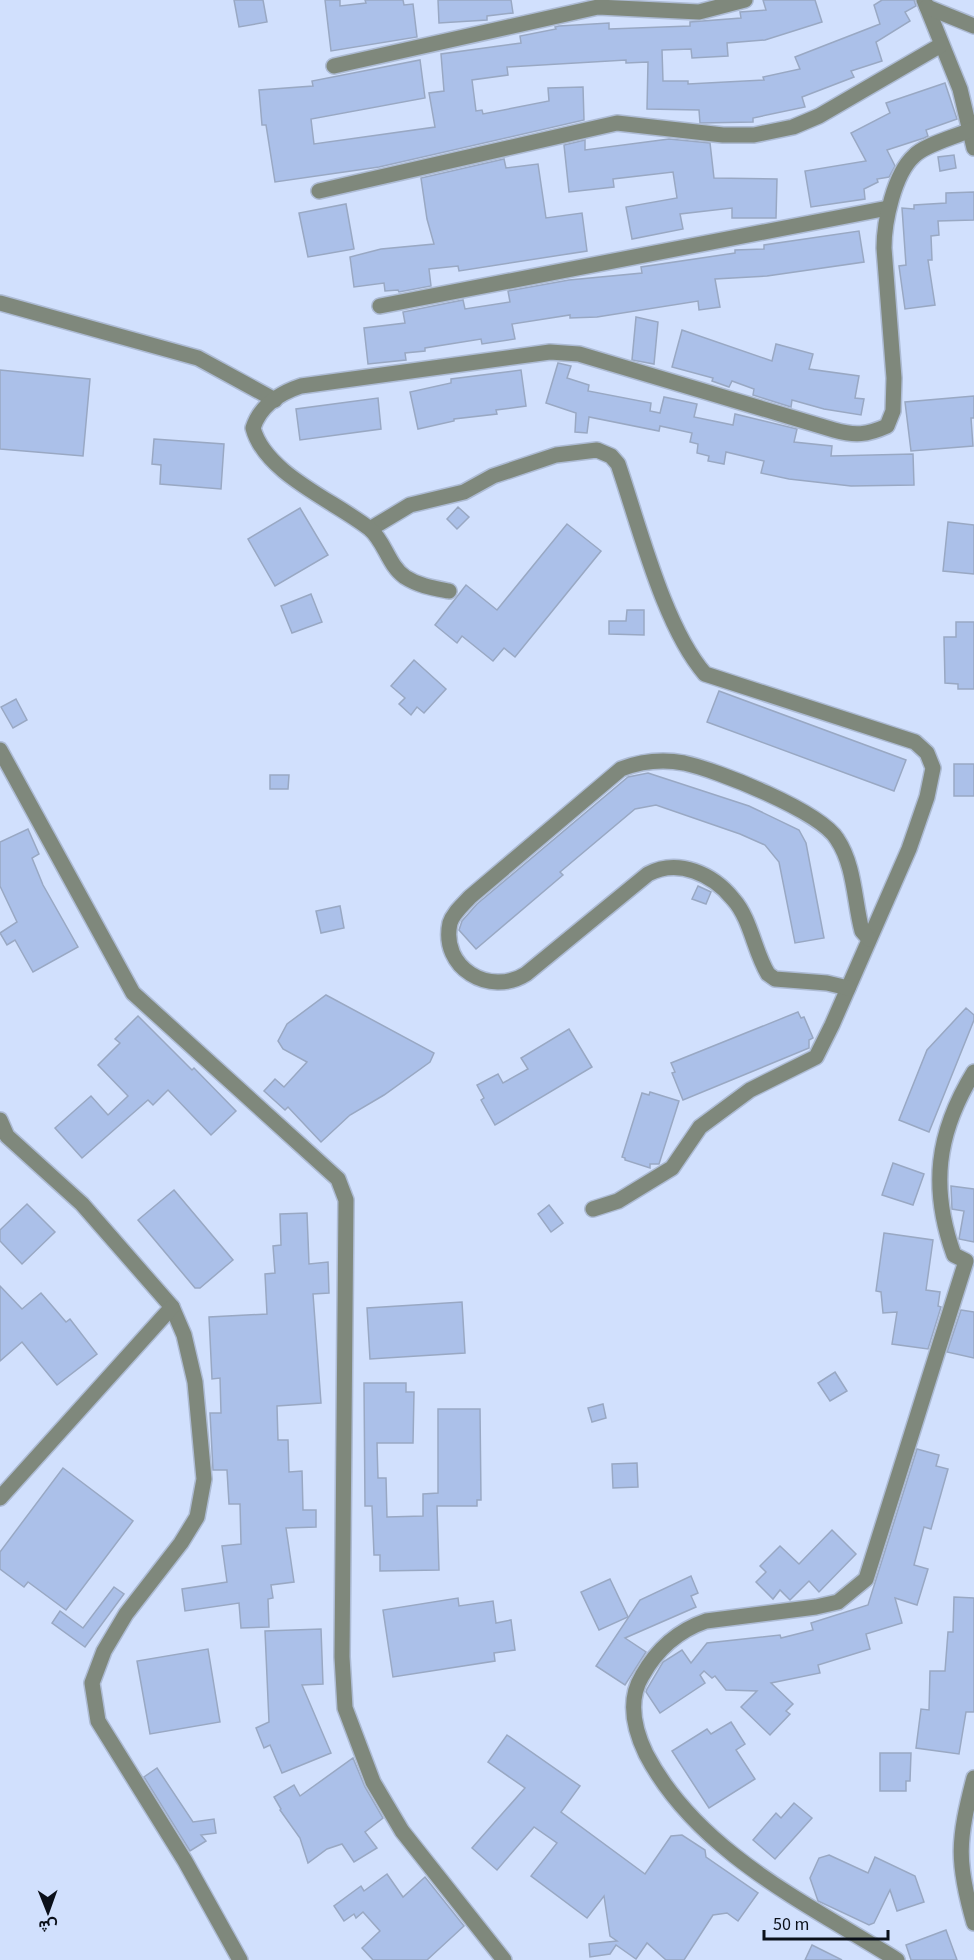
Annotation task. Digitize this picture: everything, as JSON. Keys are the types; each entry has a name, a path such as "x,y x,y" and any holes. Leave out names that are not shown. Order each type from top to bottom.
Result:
{"street":[{"path":"334,66 598,7 699,12 745,0"},
{"path":"925,3 974,26"},
{"path":"925,3 960,89 974,148"},
{"path":"319,191 617,123 723,135 754,135 784,129 819,116 941,45"},
{"path":"449,591 418,585 402,575 370,529 280,467 261,448 253,428 264,408 286,391 301,386 550,352 579,354 834,430 855,435 868,434 887,426 893,411 894,378 884,248 884,229 888,208 906,165 915,154 969,130"},
{"path":"380,306 888,208"},
{"path":"0,303 198,358 275,400"},
{"path":"370,529 410,505 464,492 493,476 556,455 597,450 611,456 618,464 671,615 693,661 705,674 915,742 927,753 933,768 927,797 909,849 816,1057 750,1090 700,1126 672,1168 618,1201 593,1209"},
{"path":"0,750 133,993 338,1179 346,1200 342,1657 345,1708 373,1782 402,1831 504,1960"},
{"path":"848,988 826,983 775,979 768,974 734,899 716,883 677,866 662,867 648,874 526,974 506,984 478,978 454,958 450,945 450,923 470,897 621,769 638,763 659,761 684,763 707,771 790,804 827,826 837,839 846,858 862,931 869,939"},
{"path":"897,1960 784,1889 715,1839 680,1803 649,1760 634,1726 633,1701 638,1681 656,1654 667,1642 694,1625 706,1621 816,1607 838,1602 866,1579 970,1261 954,1255 944,1226 939,1198 940,1155 952,1118 974,1072"},
{"path":"0,1120 8,1136 82,1204 172,1306 184,1335 195,1382 204,1479 197,1517 181,1543 126,1614 104,1651 92,1683 98,1721 185,1861 240,1960"},
{"path":"0,1498 172,1306"},
{"path":"974,1778 960,1845 962,1882 974,1923"}],"building":[{"path":"234,0 263,0 267,22 239,27"},
{"path":"325,0 340,0 340,6 366,3 365,0 403,0 404,5 413,4 417,37 331,51"},
{"path":"438,0 511,0 513,13 487,16 487,20 439,23"},
{"path":"763,0 815,0 822,22 765,40 727,43 728,56 692,58 691,49 662,50 663,81 688,81 688,84 764,80 763,77 800,69 795,57 880,24 874,5 882,0 914,0 916,6 905,12 910,21 876,42 882,61 851,71 854,77 802,97 805,107 753,118 753,122 700,123 699,110 647,109 648,62 626,63 626,60 507,67 508,75 472,80 476,111 482,110 483,114 549,101 548,88 583,87 584,120 379,167 275,182 266,125 262,125 259,90 313,86 312,81 420,60 425,98 311,119 314,144 435,127 429,93 444,91 441,54 521,43 520,36 556,29 555,27 559,26 609,23 609,29 690,26 690,22 741,18 740,12 766,10"},
{"path":"945,83 957,119 926,130 928,136 924,138 887,150 895,166 889,177 877,179 878,182 864,189 865,199 811,207 805,171 866,161 851,133 890,113 886,103"},
{"path":"669,139 710,143 714,178 777,179 776,218 732,218 732,208 680,214 683,229 632,239 626,207 677,198 673,172 613,179 614,187 569,192 564,145 585,140 585,150"},
{"path":"954,155 956,168 940,171 938,157"},
{"path":"504,159 506,168 538,164 546,218 582,213 587,251 459,271 458,266 429,269 431,286 399,292 398,290 385,291 384,283 354,287 350,257 381,249 434,244 427,219 421,178"},
{"path":"974,192 974,220 938,221 939,235 931,236 932,260 928,260 935,305 905,309 899,266 906,265 902,208 914,209 914,205 946,203 946,193"},
{"path":"346,204 354,249 308,257 299,213"},
{"path":"859,231 864,262 767,276 715,279 720,307 699,310 698,301 597,317 570,318 570,315 512,324 515,339 482,344 481,339 425,348 425,351 405,353 406,360 368,364 364,328 405,323 403,312 463,300 465,309 510,302 508,291 569,280 642,273 641,267 735,253 735,250 764,249 764,245"},
{"path":"636,317 658,322 654,364 632,360"},
{"path":"682,330 772,361 776,344 813,354 809,369 859,376 855,398 864,399 861,415 824,409 792,400 791,407 753,395 754,389 732,381 729,387 712,381 713,378 672,367"},
{"path":"558,363 571,366 567,378 589,385 588,391 651,403 650,411 660,413 664,397 697,404 694,417 733,425 735,414 797,429 794,442 832,446 831,456 913,454 914,485 851,486 789,479 761,473 764,461 726,452 724,464 708,461 709,456 697,453 698,444 690,442 692,433 660,426 659,431 589,417 587,433 575,432 576,413 546,403"},
{"path":"0,370 90,379 83,456 0,449"},
{"path":"521,370 526,406 496,410 497,414 454,419 454,421 418,429 410,392 451,383 451,379"},
{"path":"974,396 974,418 971,418 973,446 911,451 905,402"},
{"path":"378,398 381,429 300,440 296,409"},
{"path":"154,439 224,444 221,489 160,484 161,465 152,464"},
{"path":"458,507 469,517 457,529 447,519"},
{"path":"300,508 328,555 275,586 248,539"},
{"path":"948,522 974,525 974,574 943,571"},
{"path":"567,524 601,551 515,657 504,648 493,661 462,636 457,643 435,625 466,585 497,610"},
{"path":"311,594 322,622 292,633 281,606"},
{"path":"627,610 644,610 644,635 609,634 609,621 626,621"},
{"path":"956,622 974,622 974,689 958,689 958,684 945,683 944,637 956,637"},
{"path":"414,660 446,689 424,713 417,707 411,715 399,704 405,698 391,686"},
{"path":"719,691 906,760 894,791 707,722"},
{"path":"16,699 27,720 13,728 1,707"},
{"path":"954,764 974,764 974,796 954,796"},
{"path":"648,773 749,806 799,830 806,843 824,938 795,943 779,862 765,845 656,805 635,809 560,872 563,875 476,949 459,930 462,921 477,904 628,777"},
{"path":"270,775 289,775 288,789 270,789"},
{"path":"28,829 39,854 32,858 43,885 78,947 33,972 15,940 7,945 0,933 17,922 0,886 0,842"},
{"path":"698,886 711,892 706,904 692,899"},
{"path":"340,906 344,928 321,933 316,911"},
{"path":"326,995 434,1053 430,1062 384,1095 350,1115 321,1142 288,1107 285,1110 264,1091 275,1079 284,1087 307,1062 283,1049 278,1041 287,1024"},
{"path":"966,1008 974,1015 974,1020 929,1132 899,1120 927,1050"},
{"path":"798,1012 801,1018 804,1017 813,1038 809,1040 809,1048 683,1100 672,1073 675,1072 671,1063"},
{"path":"138,1016 236,1111 211,1135 168,1090 153,1105 148,1100 82,1158 55,1128 91,1096 108,1115 128,1096 98,1065 120,1043 115,1039"},
{"path":"569,1029 592,1067 495,1125 481,1100 484,1098 477,1085 498,1074 503,1083 528,1069 521,1058"},
{"path":"650,1092 679,1101 659,1164 650,1164 650,1168 622,1157 642,1093 649,1095"},
{"path":"893,1163 924,1174 913,1205 882,1195"},
{"path":"951,1186 974,1189 974,1242 959,1239 964,1211 952,1209"},
{"path":"174,1190 233,1260 200,1288 195,1288 138,1220"},
{"path":"27,1204 55,1232 22,1264 0,1241 0,1230"},
{"path":"549,1205 563,1223 551,1232 538,1214"},
{"path":"307,1213 309,1264 328,1262 329,1293 313,1294 321,1403 277,1406 278,1440 288,1440 289,1472 302,1471 303,1510 316,1510 316,1527 286,1528 294,1582 271,1585 273,1598 268,1599 269,1627 241,1628 239,1603 185,1611 182,1589 227,1582 222,1546 241,1544 240,1504 229,1504 227,1470 213,1470 210,1413 221,1413 220,1378 212,1379 209,1317 267,1314 265,1274 275,1273 273,1246 281,1245 280,1214"},
{"path":"884,1233 933,1240 926,1290 940,1292 938,1306 941,1307 928,1349 892,1344 897,1312 883,1313 881,1292 876,1291"},
{"path":"0,1286 22,1309 41,1293 66,1322 70,1319 97,1354 57,1385 22,1342 0,1361"},
{"path":"462,1302 465,1353 370,1359 367,1308"},
{"path":"961,1310 974,1312 974,1358 947,1352"},
{"path":"835,1372 847,1391 830,1401 818,1383"},
{"path":"364,1383 406,1383 406,1392 414,1392 413,1443 377,1443 378,1478 386,1478 387,1517 423,1516 423,1494 438,1493 438,1409 480,1409 481,1500 477,1500 477,1506 437,1506 439,1570 380,1571 380,1555 374,1555 372,1506 365,1506"},
{"path":"603,1404 606,1418 592,1422 588,1408"},
{"path":"917,1449 939,1455 936,1466 948,1469 931,1529 924,1527 914,1565 928,1569 917,1605 895,1598 902,1623 866,1634 870,1649 818,1665 820,1673 771,1683 793,1704 786,1711 790,1714 770,1735 741,1707 757,1691 726,1690 715,1676 712,1678 704,1671 700,1675 705,1683 660,1713 646,1692 647,1689 663,1662 682,1650 691,1663 707,1643 780,1635 781,1638 813,1630 811,1623 868,1605"},
{"path":"637,1463 638,1487 613,1488 612,1464"},
{"path":"63,1468 133,1521 66,1610 28,1582 24,1587 0,1569 0,1552"},
{"path":"832,1530 856,1554 819,1592 809,1581 790,1600 780,1590 773,1599 756,1582 766,1572 760,1566 780,1546 799,1564"},
{"path":"691,1576 698,1593 691,1596 696,1607 625,1638 646,1652 625,1685 596,1666 640,1600"},
{"path":"610,1579 628,1617 599,1630 581,1592"},
{"path":"114,1587 124,1594 85,1647 52,1623 60,1611 83,1628"},
{"path":"954,1597 974,1598 974,1712 966,1712 959,1754 916,1748 921,1709 929,1710 930,1671 945,1671 948,1632 953,1632"},
{"path":"458,1598 459,1606 493,1601 496,1623 511,1620 515,1650 494,1653 495,1661 393,1677 383,1610"},
{"path":"321,1629 323,1684 302,1685 331,1753 282,1773 270,1745 264,1748 256,1728 269,1722 265,1631"},
{"path":"208,1649 220,1722 150,1734 137,1661"},
{"path":"731,1722 745,1744 736,1750 755,1779 709,1808 672,1751 707,1729 711,1734"},
{"path":"507,1735 580,1786 561,1812 645,1874 671,1836 682,1835 705,1850 706,1857 758,1893 738,1921 727,1913 713,1915 684,1960 666,1960 647,1943 636,1959 616,1945 610,1954 590,1957 589,1944 617,1941 610,1936 604,1896 587,1918 531,1876 557,1843 534,1827 497,1870 472,1848 525,1788 488,1762"},
{"path":"880,1753 911,1753 910,1781 906,1781 906,1791 880,1791"},
{"path":"353,1758 365,1787 383,1818 365,1832 377,1848 354,1862 342,1844 327,1849 308,1863 300,1838 280,1810 274,1797 294,1785 300,1796"},
{"path":"157,1768 193,1822 214,1819 216,1833 201,1835 206,1841 190,1851 144,1777"},
{"path":"794,1803 812,1818 775,1859 753,1840 776,1813 781,1818"},
{"path":"829,1855 868,1873 875,1857 915,1876 924,1902 897,1911 890,1890 874,1923 869,1925 818,1901 810,1878 819,1858"},
{"path":"387,1874 403,1897 425,1877 464,1926 427,1960 373,1960 362,1948 380,1931 363,1912 356,1918 354,1914 344,1921 334,1906 361,1886 364,1891"},
{"path":"946,1930 957,1960 911,1960 906,1945"},
{"path":"812,1945 842,1960 805,1960"}]}
